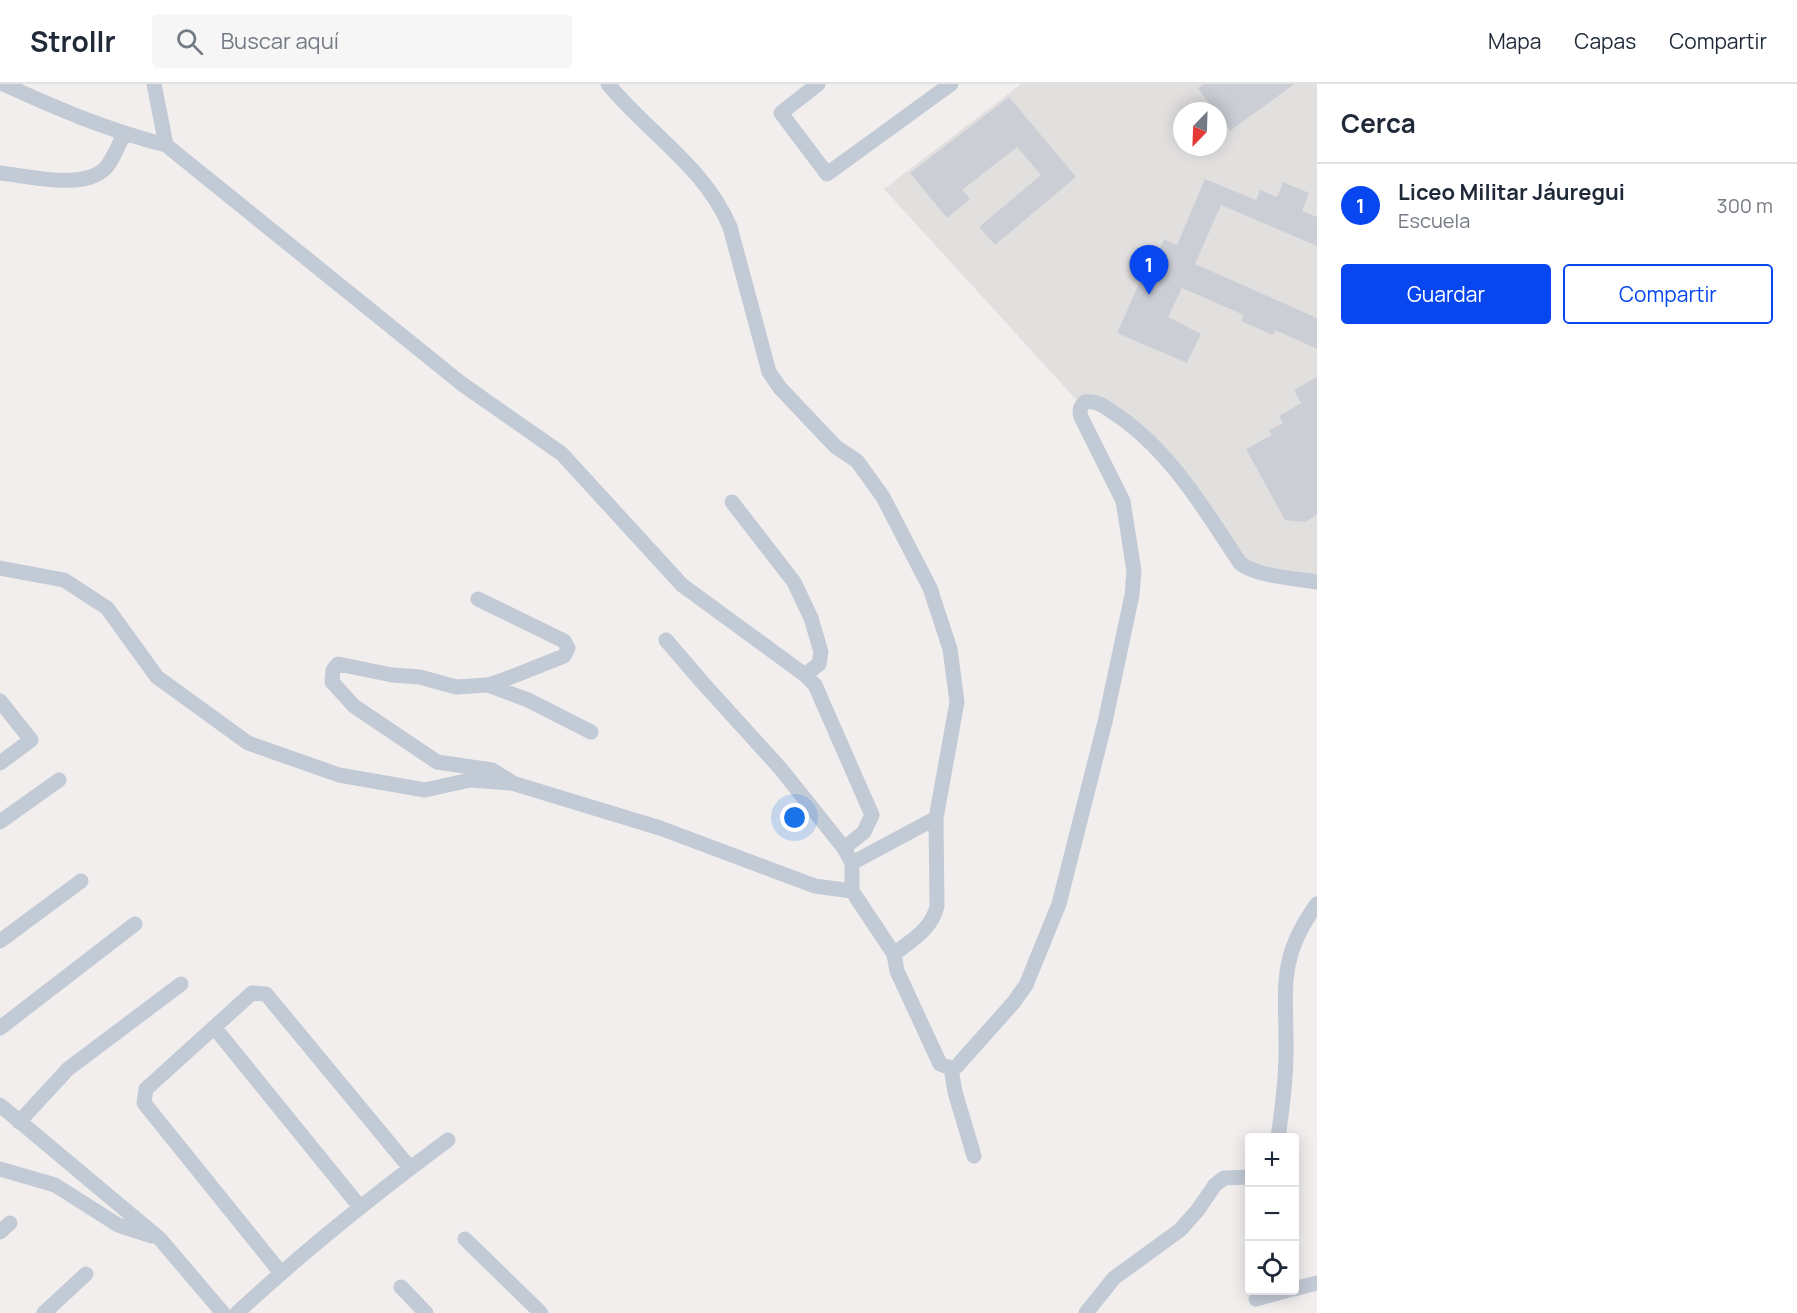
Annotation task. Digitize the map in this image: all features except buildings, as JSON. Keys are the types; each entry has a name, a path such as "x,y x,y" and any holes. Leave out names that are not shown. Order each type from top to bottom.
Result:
{"street":[{"path":"3,84 72,116 124,134 166,145 462,384 562,454 682,585 805,675 815,685 872,815 864,832 844,848"},
{"path":"154,84 166,145"},
{"path":"608,84 644,123 697,172 712,192 730,227 769,372 780,388 836,447 857,461 869,477 883,497 930,588 950,649 957,702 936,818 937,906 935,915 926,929 894,954"},
{"path":"818,84 781,113 827,174 951,84"},
{"path":"0,173 67,180 88,178 104,170 124,134"},
{"path":"666,640 780,768 844,848 852,863 852,891 894,954 897,971 937,1059 940,1064 951,1068 957,1066 1014,1002 1026,985 1059,904 1105,722 1132,595 1134,571 1123,501 1081,417 1082,405 1085,402 1098,403 1136,428 1184,480 1240,563 1258,572 1317,582"},
{"path":"732,502 794,582 811,618 821,652 819,664 805,675"},
{"path":"0,568 64,580 107,608 157,677 248,743 339,775 425,790 470,780 512,783 660,828 815,886 852,891"},
{"path":"478,599 564,641 568,648 564,656 488,685 456,687 420,677 392,675 338,664 333,670 332,682 354,706 437,762 492,770 512,783"},
{"path":"488,685 528,700 591,732"},
{"path":"0,700 31,740 0,763"},
{"path":"0,822 59,780"},
{"path":"852,863 936,818"},
{"path":"0,941 81,881"},
{"path":"1279,1133 1286,1055 1284,981 1290,950 1306,919 1317,904"},
{"path":"0,1028 135,924"},
{"path":"19,1122 68,1068 182,984"},
{"path":"281,1273 144,1103 146,1089 252,993 266,994 410,1168"},
{"path":"214,1027 360,1207"},
{"path":"951,1068 960,1114 974,1156"},
{"path":"0,1105 160,1239 223,1313"},
{"path":"237,1313 360,1207 448,1140"},
{"path":"0,1168 55,1185 118,1226 160,1239"},
{"path":"1086,1313 1114,1278 1180,1230 1215,1185 1224,1178 1245,1177"},
{"path":"465,1239 541,1313"},
{"path":"44,1313 86,1274"},
{"path":"1299,1288 1317,1283"},
{"path":"401,1287 426,1313"},
{"path":"1255,1301 1274,1295"}],"shaded area":[{"path":"1021,84 1317,84 1317,582 1248,569 1184,480 1126,421 1082,406 884,189"}],"place":[{"name":"Liceo Militar Jáuregui","path":"1149,295"}]}
